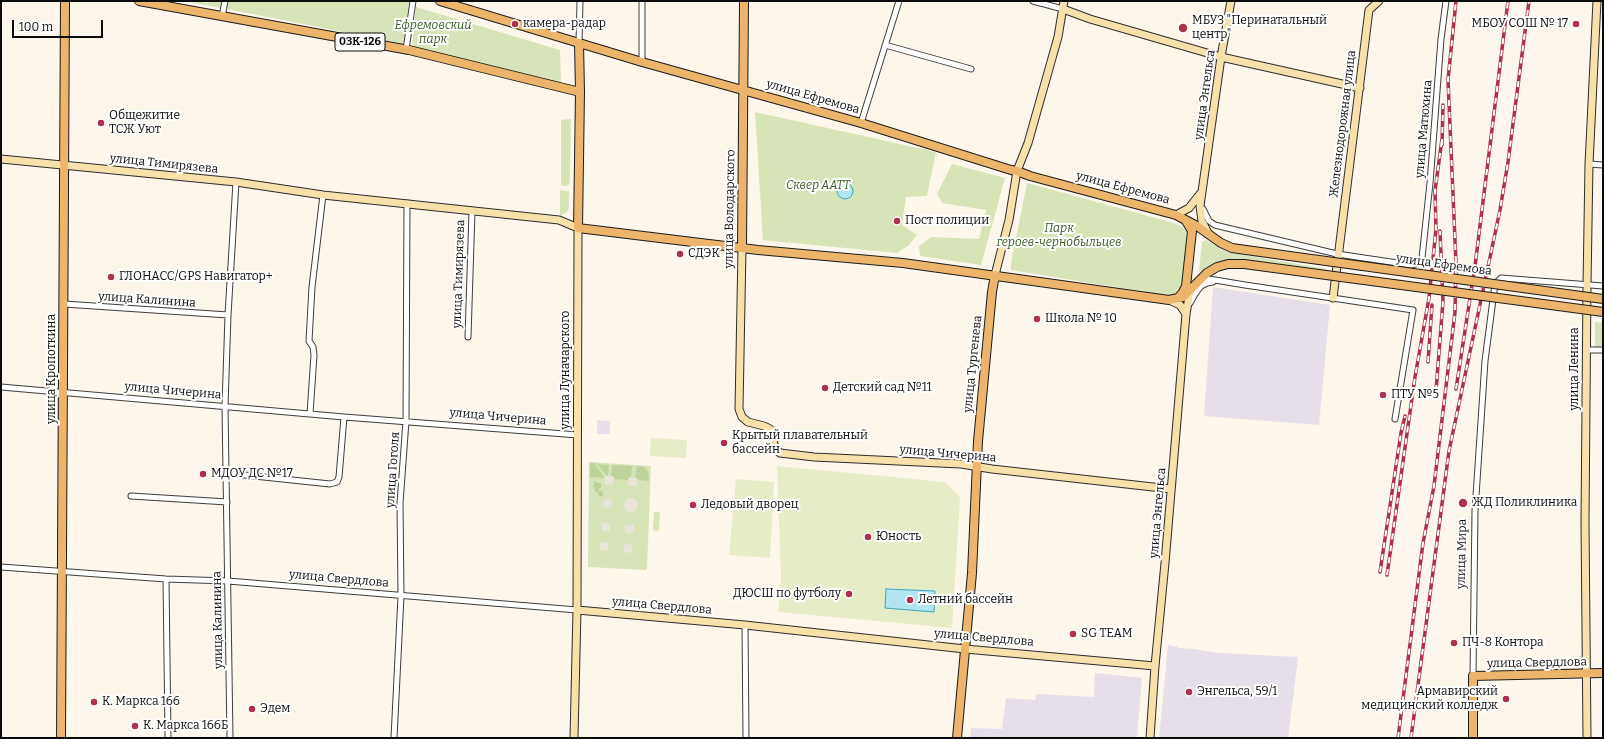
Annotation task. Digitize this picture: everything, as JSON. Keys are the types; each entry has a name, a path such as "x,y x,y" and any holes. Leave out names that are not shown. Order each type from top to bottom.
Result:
{"main road":[{"name":"улица Кропоткина","path":"61,738 66,1"},
{"name":"03К-126","path":"138,1 406,50 580,92"},
{"name":"улица Ефремова","path":"440,1 642,62 744,89 861,123 1030,176 1177,215 1227,246 1246,250 1603,299"},
{"name":"улица Володарского","path":"742,248 744,1"},
{"name":"улица Луначарского","path":"578,228 580,92 579,43"},
{"path":"1173,300 1183,292 1186,286 1192,231 1187,222 1177,215"},
{"path":"578,228 742,248 903,263 1173,300 1183,297 1207,274 1217,267 1228,264 1244,264 1603,312"},
{"name":"улица Тургенева","path":"957,738 972,572 976,467 984,373 995,275"},
{"name":"улица Свердлова","path":"1472,676 1603,673"},
{"name":"улица Мира","path":"1472,676 1473,738"}],"street":[{"path":"222,17 225,1"},
{"path":"406,50 413,1"},
{"name":"улица Луначарского","path":"579,43 580,1"},
{"path":"642,1 642,62"},
{"path":"861,123 898,1"},
{"path":"1033,1 1063,9 1090,19 1221,56 1360,88"},
{"name":"улица Тургенева","path":"995,275 1009,220 1017,171 1028,143 1058,37 1064,1"},
{"name":"улица Энгельса","path":"1210,236 1200,217 1201,192 1221,56 1231,1"},
{"name":"Железнодорожная улица","path":"1333,298 1337,254 1360,88 1369,10 1379,1"},
{"name":"улица Матюхина","path":"1337,254 1411,265 1419,263 1422,258 1430,183 1441,39 1446,1"},
{"name":"улица Ленина","path":"1587,738 1586,285 1589,164 1597,1"},
{"path":"885,45 971,69"},
{"name":"улица Тимирязева","path":"1,159 236,182 324,194 559,220 578,228"},
{"path":"1589,164 1603,165"},
{"name":"улица Калинина","path":"230,738 225,406 228,315 236,182"},
{"path":"1177,215 1189,208 1201,192"},
{"path":"1201,192 1204,214 1209,221 1215,225 1337,254"},
{"path":"310,414 314,355 313,348 309,341 312,287 324,194"},
{"name":"улица Гоголя","path":"394,738 401,596 400,503 406,421 407,203"},
{"name":"улица Тимирязева","path":"468,337 472,211"},
{"name":"улица Луначарского","path":"574,738 577,610 578,228"},
{"name":"улица Володарского","path":"742,248 739,409 742,417"},
{"name":"улица Ефремова","path":"1501,278 1603,286"},
{"name":"улица Мира","path":"1472,676 1474,531 1483,386 1495,284 1501,278"},
{"path":"1197,284 1210,279 1234,284"},
{"path":"1186,314 1194,294 1203,285 1213,282 1413,310 1396,419"},
{"name":"улица Энгельса","path":"1150,738 1186,314 1190,291"},
{"path":"1173,300 1180,305 1186,314"},
{"name":"улица Калинина","path":"64,304 228,315"},
{"path":"1586,350 1603,350"},
{"name":"улица Чичерина","path":"1,386 64,393 344,417 578,435"},
{"path":"226,473 330,484 337,482 339,477 344,417"},
{"name":"улица Чичерина","path":"742,417 748,422 764,426 770,430 775,448 780,452 791,455 961,464 976,467 1171,489"},
{"path":"131,496 227,502"},
{"name":"улица Свердлова","path":"1,566 166,579 228,581 577,610 745,625 965,649 1155,666"},
{"path":"166,579 168,738"},
{"path":"745,625 746,738"}],"shaded area":[{"path":"1213,287 1330,305 1319,425 1204,416"},
{"path":"597,420 610,421 610,434 597,434"},
{"path":"605,476 613,477 613,485 605,484"},
{"path":"629,478 637,478 637,486 628,486"},
{"path":"631,498 636,500 638,505 636,510 631,512 626,510 624,505 626,500"},
{"path":"604,499 612,500 611,508 603,507"},
{"path":"602,523 610,523 610,531 602,531"},
{"path":"625,525 634,525 633,533 625,533"},
{"path":"600,542 608,543 608,551 600,550"},
{"path":"624,544 632,545 632,553 624,552"},
{"path":"1168,645 1178,648 1219,653 1298,657 1288,738 1159,738"},
{"path":"1095,673 1142,678 1137,738 970,738 971,728 1002,729 1006,698 1035,700 1036,694 1094,697"}],"green space":[{"path":"183,1 222,1 221,8"},
{"name":"Ефремовский парк","path":"228,1 409,1 404,44 227,9"},
{"name":"Ефремовский парк","path":"416,7 560,50 561,84 412,48"},
{"name":"Сквер ААТТ","path":"755,112 936,152 927,196 906,197 902,225 917,235 908,246 897,253 763,240"},
{"path":"571,119 570,183 567,186 561,186 561,120"},
{"path":"952,164 1005,178 981,265 920,256 919,246 931,237 979,239 986,210 942,203 937,194"},
{"name":"Парк героев-чернобыльцев","path":"1027,183 1174,223 1182,227 1190,237 1184,284 1177,294 1170,296 1011,270 1011,263"},
{"path":"560,190 569,191 569,208 567,212 560,216"},
{"path":"1206,240 1227,252 1327,269 1326,273 1229,259 1216,263 1200,272 1202,242"},
{"path":"1595,322 1603,323 1603,348 1595,348"},
{"path":"651,438 687,440 686,458 650,456"},
{"path":"589,462 651,466 647,570 588,567"},
{"path":"590,463 594,463 605,478 590,477"},
{"path":"597,464 609,465 608,476 606,475"},
{"path":"612,465 632,466 631,477 628,478 628,480 615,479 614,476 611,476"},
{"path":"637,466 644,467 648,471 649,481 638,480 635,477"},
{"name":"Юность","path":"777,466 945,482 960,497 952,628 778,612 781,578"},
{"path":"736,479 774,482 770,558 729,555"},
{"path":"594,481 601,483 601,487 598,490 603,492 603,496 599,496 597,492 594,491"},
{"path":"654,512 660,512 659,531 653,530"}],"water":[{"path":"842,183 848,183 853,188 851,197 848,199 842,199 837,194 837,188"},
{"name":"Летний бассейн","path":"886,589 935,591 934,612 885,608"}],"railway":[{"path":"1398,738 1423,543 1434,486 1455,312 1456,263 1448,80 1456,1"},
{"path":"1456,389 1475,266 1508,1"},
{"path":"1411,738 1449,451 1500,210 1508,162 1529,1"},
{"path":"1442,145 1443,105"},
{"path":"1387,575 1415,377 1429,298 1436,229 1435,191 1442,139"},
{"path":"1436,391 1443,301 1440,231"},
{"path":"1428,362 1432,305"},
{"path":"1380,572 1401,433 1405,416"}],"place":[{"name":"камера-радар","path":"515,24"},
{"name":"МБОУ СОШ № 17","path":"1576,24"},
{"name":"МБУЗ \"Перинатальный центр\"","path":"1183,28"},
{"name":"Общежитие ТСЖ Уют","path":"101,123"},
{"name":"Пост полиции","path":"897,221"},
{"name":"СДЭК","path":"680,254"},
{"name":"ГЛОНАСС/GPS Навигатор+","path":"111,277"},
{"name":"Школа № 10","path":"1037,319"},
{"name":"Детский сад №11","path":"825,388"},
{"name":"ПТУ №5","path":"1383,395"},
{"name":"Крытый плавательный бассейн","path":"724,443"},
{"name":"МДОУ ДС №17","path":"203,474"},
{"name":"ЖД Поликлиника","path":"1463,503"},
{"name":"Ледовый дворец","path":"693,505"},
{"name":"Юность","path":"868,537"},
{"name":"ДЮСШ по футболу","path":"849,594"},
{"name":"Летний бассейн","path":"910,600"},
{"name":"SG TEAM","path":"1073,634"},
{"name":"ПЧ-8 Контора","path":"1454,643"},
{"name":"Энгельса, 59/1","path":"1189,692"},
{"name":"Армавирский медицинский колледж","path":"1506,699"},
{"name":"К. Маркса 166","path":"94,702"},
{"name":"Эдем","path":"252,709"},
{"name":"К. Маркса 166Б","path":"135,726"}]}
